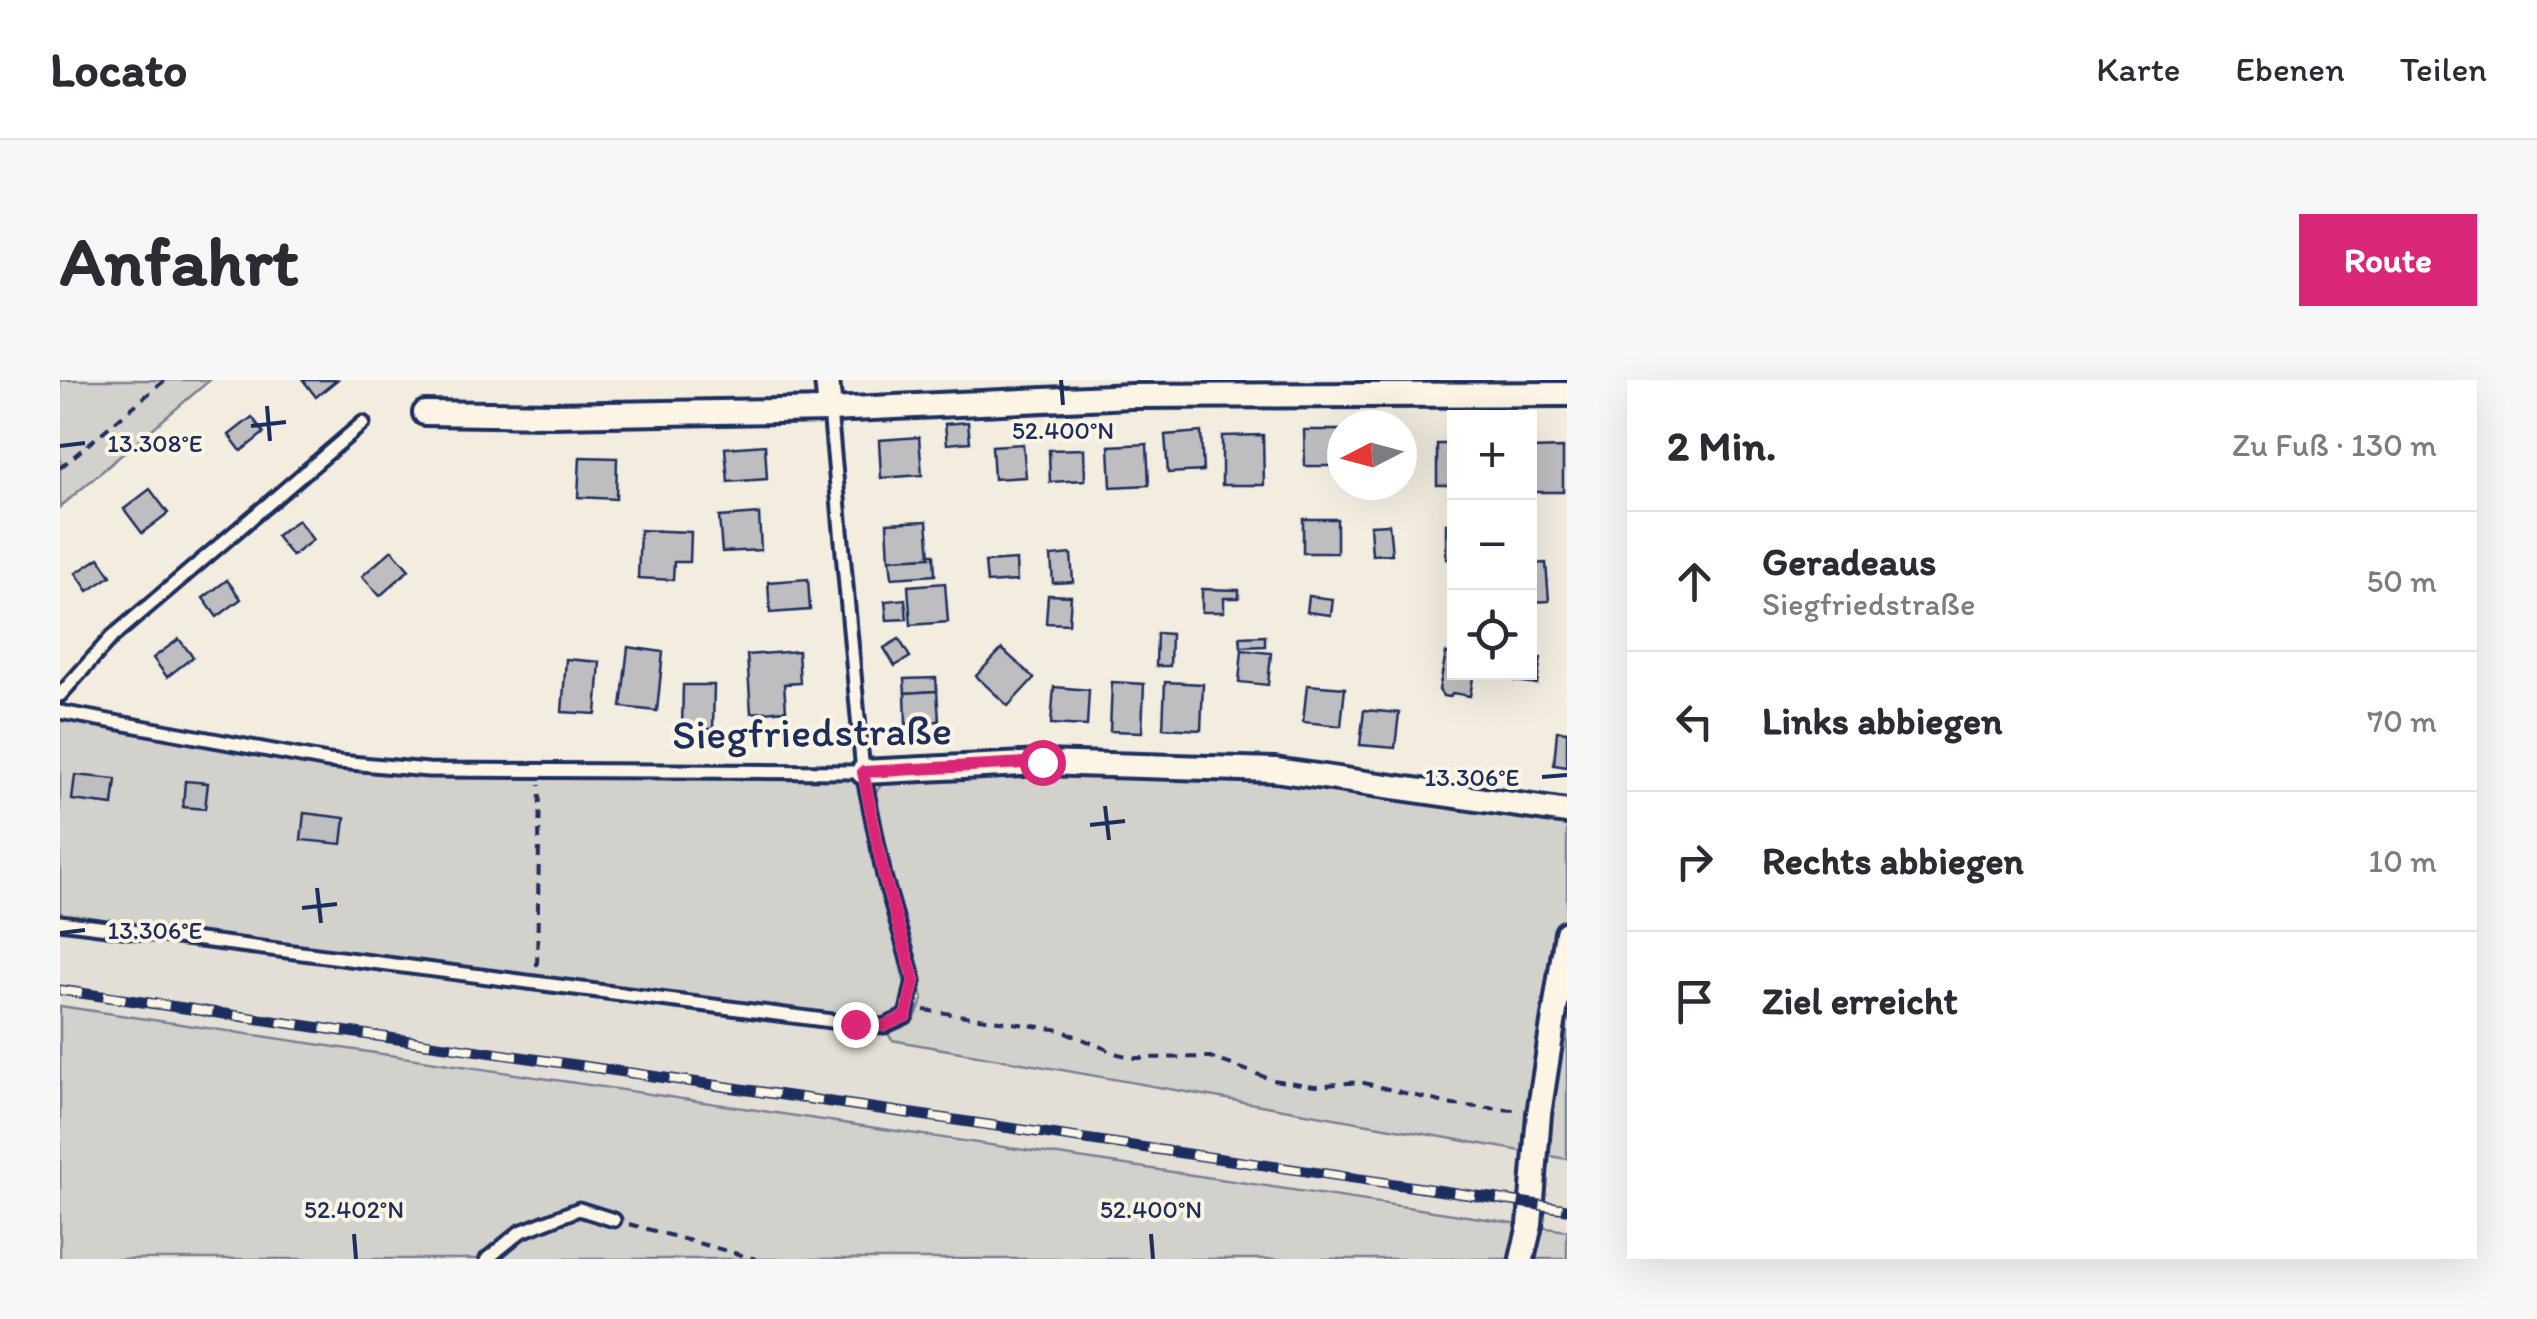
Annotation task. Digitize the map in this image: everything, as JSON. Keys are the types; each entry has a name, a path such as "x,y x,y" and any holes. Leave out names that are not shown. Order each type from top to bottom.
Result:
{"street":[{"path":"827,380 830,410"},
{"path":"425,413 830,410 1131,396 1567,394"},
{"name":"Siegfriedstraße","path":"863,772 1042,762 1276,770 1567,812"},
{"path":"1522,1259 1530,1225 1540,1114 1567,933"}],"lane":[{"path":"60,922 855,1024 884,1026 906,1016 914,980 884,876 863,772 830,410"},
{"path":"60,695 111,638 363,423"},
{"name":"Siegfriedstraße","path":"60,712 328,761 428,770 863,772"},
{"path":"487,1259 520,1232 578,1209 614,1220"}],"path":[{"path":"60,468 165,380"},
{"path":"536,981 540,772"},
{"path":"909,1008 1061,1030 1136,1058 1210,1057 1273,1080 1315,1086 1360,1082 1453,1105 1540,1114"},
{"path":"614,1220 756,1259"}],"shaded area":[{"path":"60,380 210,380 60,507"},
{"path":"60,710 328,761 428,770 855,778 908,997 892,1017 879,1021 60,919"},
{"path":"1037,774 1276,778 1567,825 1567,1159 892,1040 885,1029 915,1018 923,999 889,879 874,794 887,778"},
{"path":"60,925 885,1029 892,1041 1567,1159 1567,1231 60,1006"},
{"path":"60,1006 1567,1231 1567,1259 60,1259"}],"building":[{"path":"303,380 337,380 316,397"},
{"path":"252,417 264,433 241,451 229,435"},
{"path":"968,422 970,442 947,444 945,424"},
{"path":"1304,430 1327,430 1327,466 1305,466"},
{"path":"1201,432 1203,471 1168,473 1165,435"},
{"path":"1263,435 1264,485 1222,485 1222,436"},
{"path":"919,437 922,475 881,478 879,440"},
{"path":"1023,444 1026,477 994,479 992,446"},
{"path":"1147,444 1149,485 1111,487 1109,446"},
{"path":"1437,444 1447,444 1447,485 1437,485"},
{"path":"765,445 767,479 728,482 725,448"},
{"path":"1563,448 1563,492 1537,492 1537,449"},
{"path":"1084,449 1085,480 1050,482 1049,450"},
{"path":"580,457 617,458 616,499 578,497"},
{"path":"150,489 168,513 142,533 124,509"},
{"path":"759,514 761,550 722,552 719,517"},
{"path":"1303,519 1337,519 1337,553 1303,553"},
{"path":"298,520 313,540 292,556 276,536"},
{"path":"927,521 930,557 889,560 887,523"},
{"path":"1389,524 1392,554 1372,555 1370,525"},
{"path":"640,530 691,532 690,562 674,562 673,580 638,578"},
{"path":"392,550 409,570 380,596 362,576"},
{"path":"934,554 935,575 892,578 890,559 930,557"},
{"path":"1071,554 1073,582 1053,583 1051,556"},
{"path":"99,558 111,576 88,591 76,573"},
{"path":"1016,560 1017,581 987,583 985,562"},
{"path":"1546,563 1549,601 1537,602 1537,564"},
{"path":"808,579 810,610 770,613 768,582"},
{"path":"227,580 241,599 217,617 203,598"},
{"path":"945,583 948,622 911,625 908,586"},
{"path":"1202,589 1239,590 1239,598 1224,598 1224,612 1202,612"},
{"path":"1048,595 1071,596 1069,624 1046,623"},
{"path":"1309,596 1333,599 1331,615 1307,612"},
{"path":"905,599 907,619 887,620 885,601"},
{"path":"1157,633 1171,634 1170,666 1156,666"},
{"path":"1265,636 1265,646 1241,647 1240,637"},
{"path":"179,639 193,657 167,677 153,658"},
{"path":"899,639 910,657 895,666 884,648"},
{"path":"628,647 663,652 657,711 621,707"},
{"path":"1002,649 1034,678 1008,706 976,676"},
{"path":"1242,650 1271,653 1268,685 1239,682"},
{"path":"798,651 800,683 784,684 786,710 751,713 747,655"},
{"path":"1447,653 1447,680 1473,680 1470,696 1443,696 1439,690"},
{"path":"1537,658 1541,658 1537,684 1515,681 1537,680"},
{"path":"566,659 600,662 596,714 562,712"},
{"path":"936,678 937,691 905,693 904,679"},
{"path":"1112,682 1144,684 1142,732 1110,731"},
{"path":"1165,682 1203,684 1201,730 1163,728"},
{"path":"683,685 714,685 713,729 682,729"},
{"path":"1307,685 1345,688 1341,726 1303,722"},
{"path":"1054,687 1089,690 1087,726 1051,724"},
{"path":"937,691 939,721 906,724 905,693"},
{"path":"1364,710 1399,713 1395,748 1360,745"},
{"path":"1557,731 1567,732 1567,767 1554,765"},
{"path":"75,775 116,779 113,805 72,800"},
{"path":"185,781 208,783 205,809 183,807"},
{"path":"304,813 345,818 342,844 301,840"}],"railway":[{"path":"60,990 1567,1209"}],"route":[{"path":"855,1024 884,1026 906,1016 914,980 884,876 863,772 1042,762"}]}
